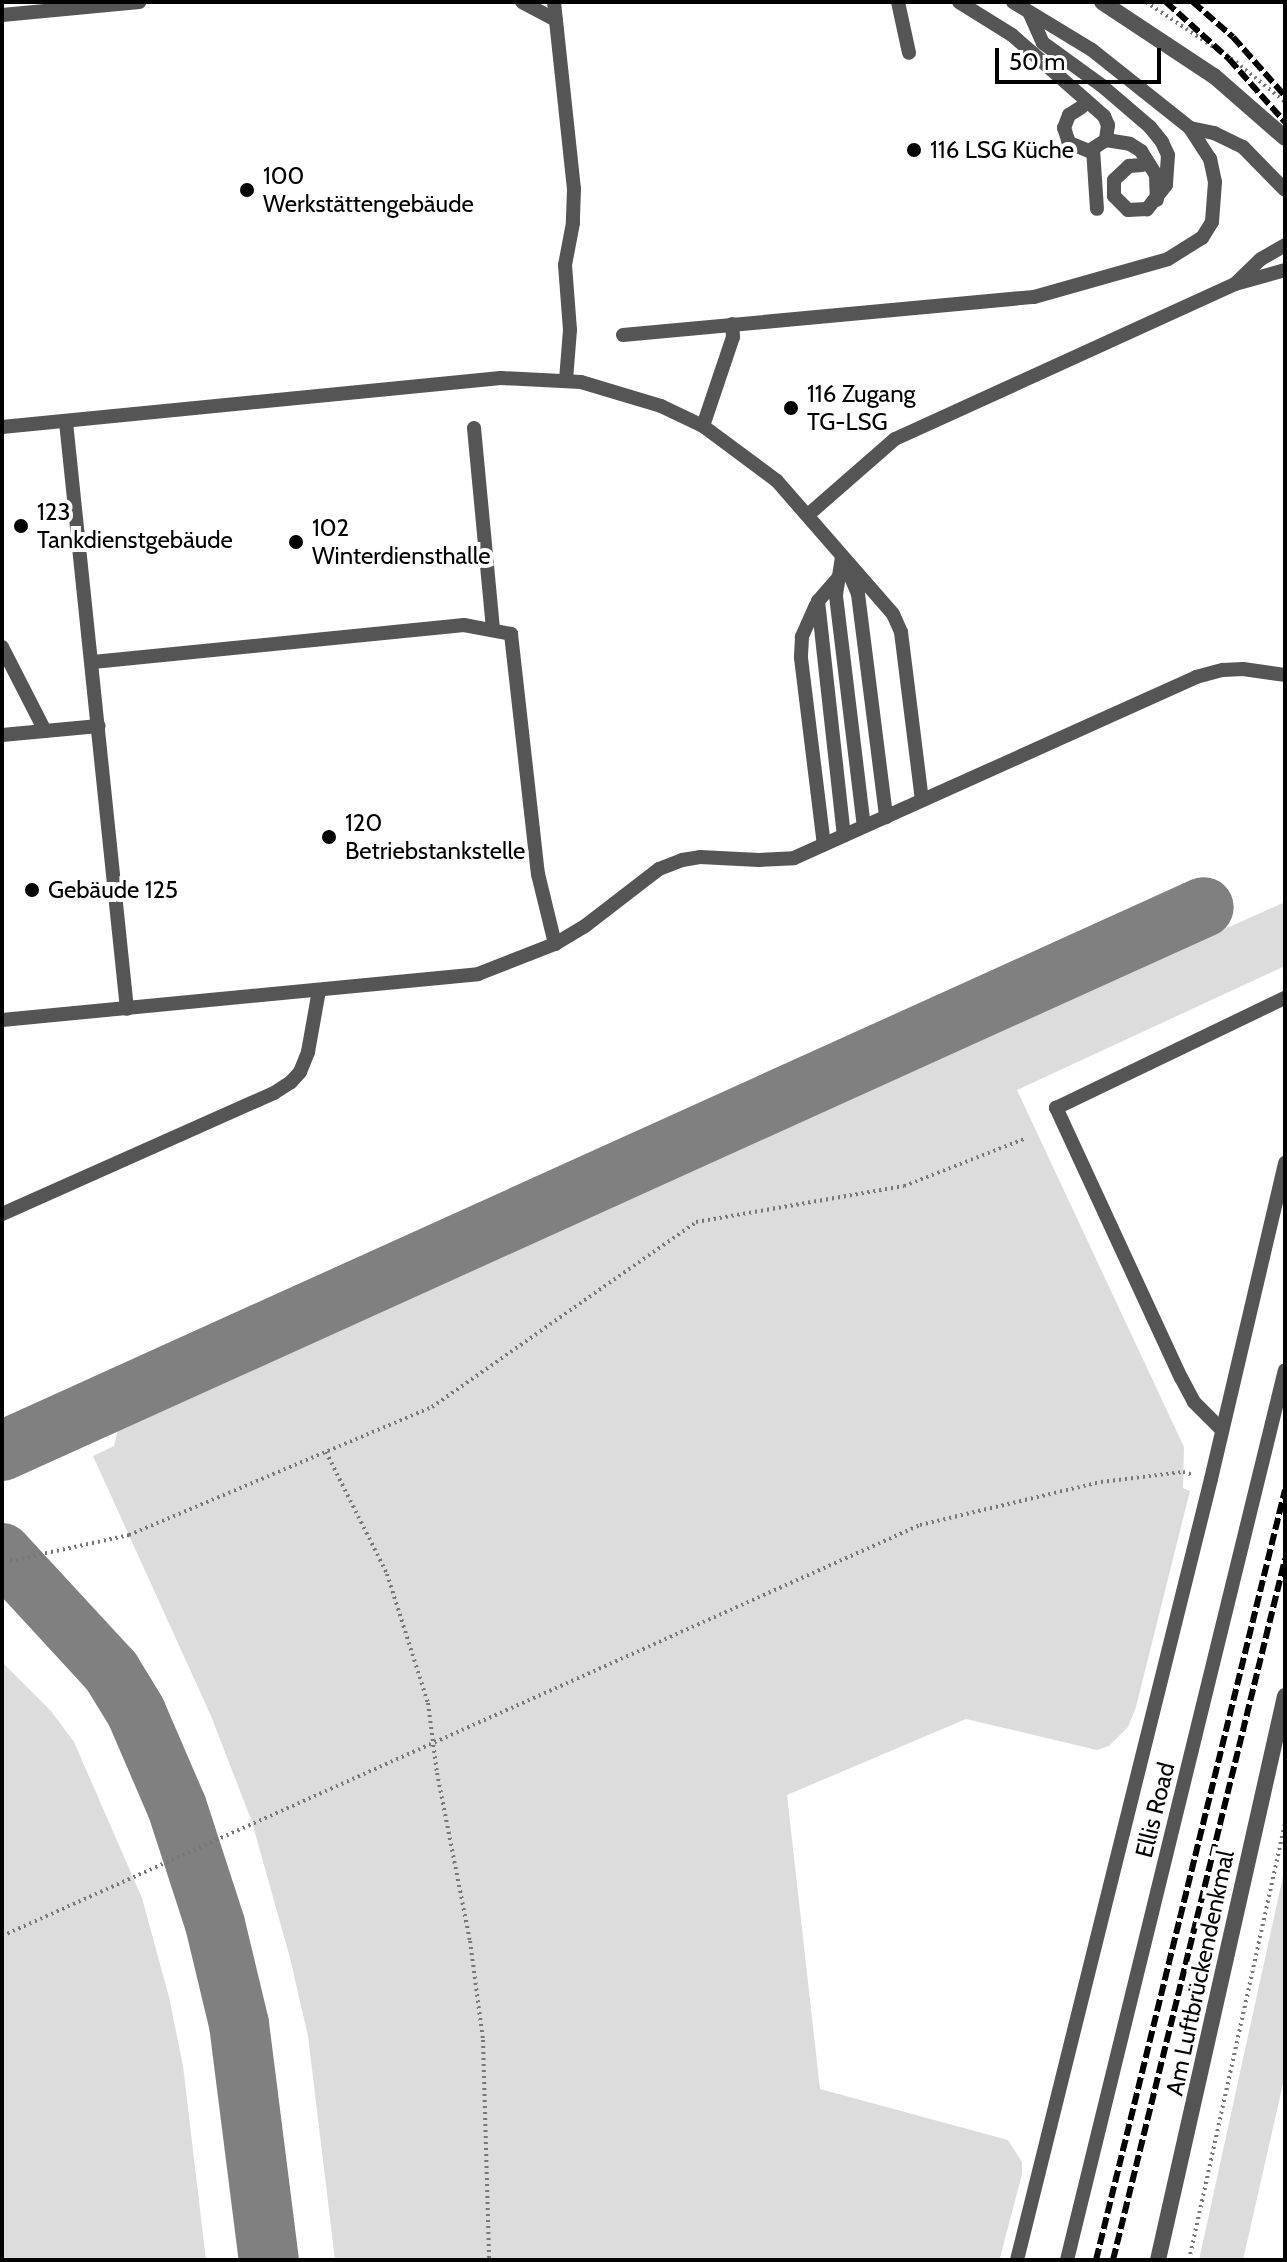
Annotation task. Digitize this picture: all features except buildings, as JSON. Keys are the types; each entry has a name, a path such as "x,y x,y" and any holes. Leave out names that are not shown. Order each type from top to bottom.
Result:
{"street":[{"path":"1102,2 1214,76 1285,138"},
{"name":"Am Luftbrückendenkmal","path":"1158,2260 1285,1696"}],"lane":[{"path":"2,15 139,2"},
{"path":"522,2 556,20"},
{"path":"554,2 574,207 565,265 570,330 566,380"},
{"path":"898,2 909,53"},
{"path":"959,2 982,13 1012,35 1089,101 1108,125 1099,145 1097,209"},
{"path":"623,335 1034,297 1168,259 1202,238 1212,222 1215,182 1210,159 1190,128 1092,50 1013,2"},
{"path":"1030,14 1043,43 1101,85 1150,127 1162,142 1169,170 1166,185 1157,200 1138,212 1128,210 1114,196 1118,173 1129,166 1142,165"},
{"path":"1082,107 1069,115 1064,128 1069,143 1077,149 1130,144 1141,151 1156,175 1157,200"},
{"path":"1190,128 1214,133 1243,147 1285,190"},
{"path":"1235,284 1261,259 1285,245"},
{"path":"809,514 895,439 1235,284 1285,270"},
{"path":"703,426 733,337 732,324"},
{"path":"2,427 501,378 566,380 617,391 703,426 777,481 809,514 893,614 901,632 922,800"},
{"path":"66,422 127,1009"},
{"path":"474,428 493,630"},
{"path":"842,557 836,596 864,826"},
{"path":"842,557 858,594 886,817"},
{"path":"824,845 801,658 802,637 818,601 839,576"},
{"path":"818,601 844,836"},
{"path":"93,662 464,625 511,634 538,874 555,944"},
{"path":"2,647 45,731"},
{"path":"2,1020 478,974 555,944 585,926 659,869 682,860 721,856 776,860 794,858 1196,677 1233,669 1285,675"},
{"path":"2,735 99,726"},
{"path":"2,1214 274,1093 291,1082 308,1052 319,990"},
{"path":"1222,1430 1194,1402 1181,1378 1056,1108 1285,998"},
{"path":"1017,2260 1211,1479 1285,1163"},
{"name":"Ellis Road","path":"1067,2260 1285,1370"}],"path":[{"path":"1146,2 1236,62 1285,102"},
{"path":"10,1561 129,1535 432,1407 696,1222 904,1186 1024,1139"},
{"path":"326,1452 387,1574 428,1703 437,1773 470,1941 483,2040 489,2260"},
{"path":"2,1936 920,1525 1101,1482 1183,1472 1211,1479"},
{"path":"1189,2260 1285,1823"}],"shaded area":[{"path":"1285,902 1285,966 1017,1090 1184,1447 1183,1488 1190,1491 1136,1707 1128,1727 1109,1746 1097,1750 966,1719 787,1795 820,2089 1008,2140 1022,2162 1022,2174 1000,2258 335,2260 308,2036 252,1822 211,1716 93,1456 114,1446 119,1425"},
{"path":"2,1662 51,1711 74,1742 142,1898 169,1997 183,2066 206,2260 2,2260"},
{"path":"1285,1867 1285,2075 1243,2260 1199,2260"}],"taxiway":[{"path":"2,1451 1204,907"},
{"path":"2,1553 111,1671 136,1712 177,1807 215,1924 239,2024 269,2260"}],"railway":[{"path":"1166,2 1229,59 1285,122"},
{"path":"1193,2 1233,37 1285,96"},
{"path":"1096,2260 1285,1490"},
{"path":"1113,2260 1285,1559"}],"place":[{"name":"116 LSG Küche","path":"914,150"},
{"name":"100 Werkstättengebäude","path":"247,190"},
{"name":"116 Zugang TG-LSG","path":"791,408"},
{"name":"123 Tankdienstgebäude","path":"21,526"},
{"name":"102 Winterdiensthalle","path":"296,542"},
{"name":"120 Betriebstankstelle","path":"329,837"},
{"name":"Gebäude 125","path":"32,890"}]}
